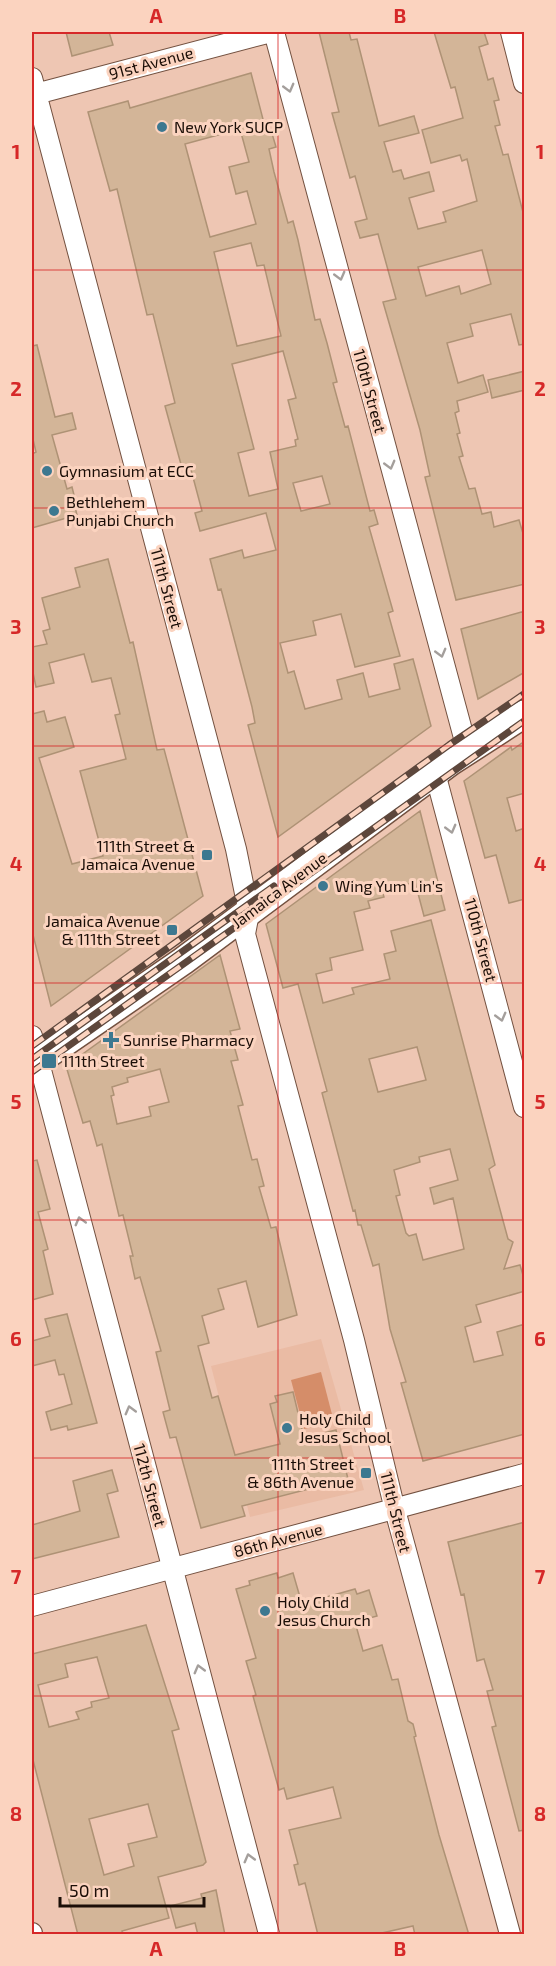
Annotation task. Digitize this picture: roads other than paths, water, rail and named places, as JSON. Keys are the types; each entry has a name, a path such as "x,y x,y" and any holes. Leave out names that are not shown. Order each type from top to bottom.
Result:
{"main road":[{"name":"Jamaica Avenue","path":"34,1054 249,913 435,773 525,714"}],"street":[{"name":"91st Avenue","path":"33,89 273,32"},
{"name":"110th Street","path":"273,32 467,750"},
{"path":"511,32 525,83"},
{"name":"111th Street","path":"33,89 233,837 249,913 244,934 354,1340 394,1510 510,1935"},
{"name":"110th Street","path":"435,773 525,1107"},
{"name":"112th Street","path":"34,1054 269,1935"},
{"name":"86th Avenue","path":"32,1606 525,1474"}],"railway":[{"path":"32,1046 449,745 524,694"},
{"path":"32,1072 524,721"},
{"path":"32,1059 274,886"}],"place":[{"name":"New York SUCP","path":"162,127"},
{"name":"Gymnasium at ECC","path":"47,471"},
{"name":"Bethlehem Punjabi Church","path":"54,511"},
{"name":"111th Street & Jamaica Avenue","path":"207,855"},
{"name":"Wing Yum Lin's","path":"323,886"},
{"name":"Jamaica Avenue & 111th Street","path":"172,930"},
{"name":"Sunrise Pharmacy","path":"111,1040"},
{"name":"111th Street","path":"49,1061"},
{"name":"Holy Child Jesus School","path":"287,1428"},
{"name":"111th Street & 86th Avenue","path":"366,1473"},
{"name":"Holy Child Jesus Church","path":"265,1611"}]}
